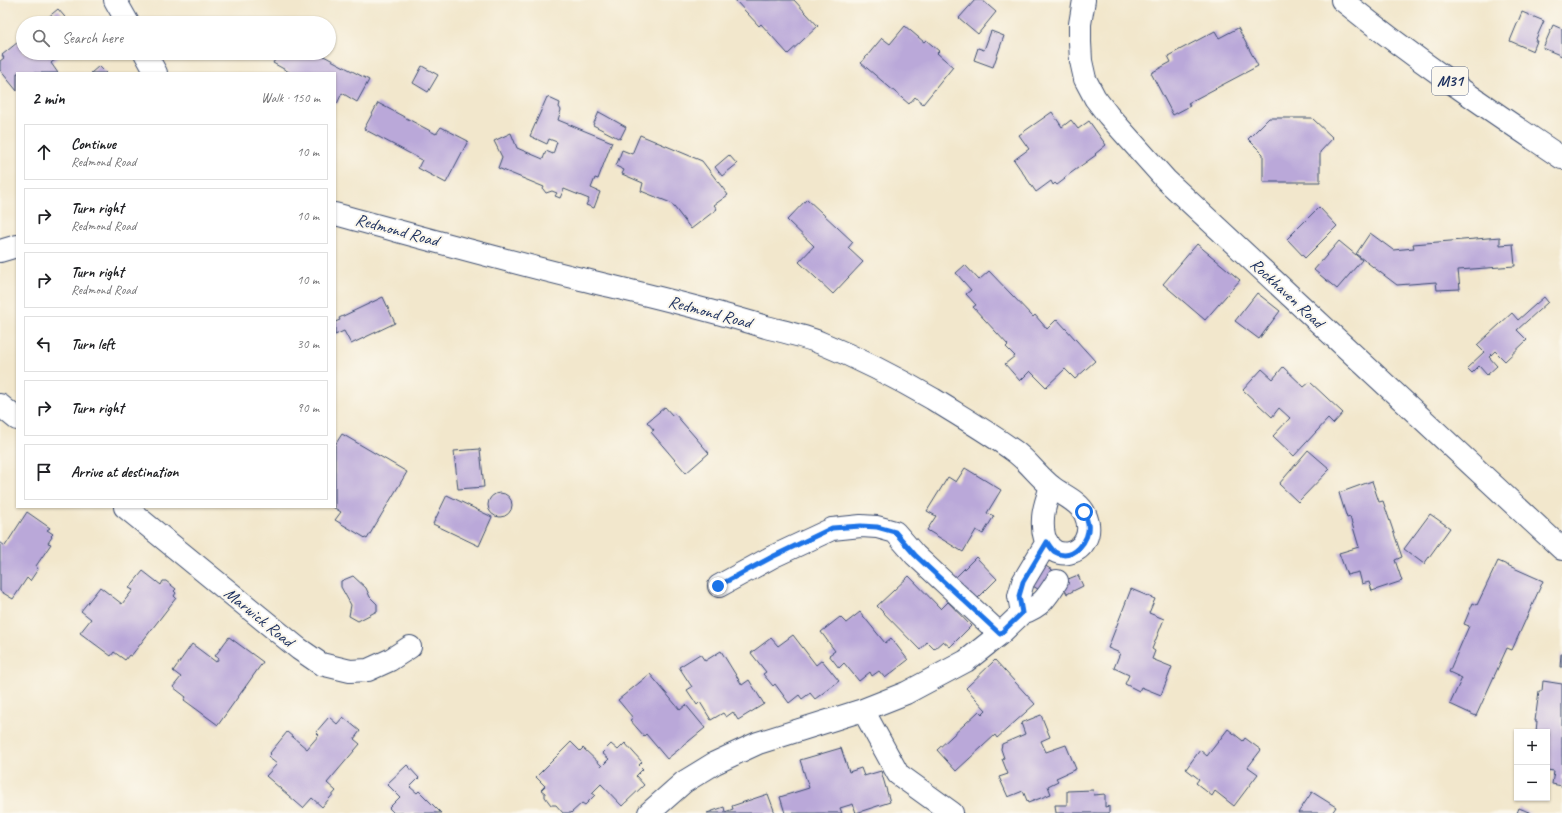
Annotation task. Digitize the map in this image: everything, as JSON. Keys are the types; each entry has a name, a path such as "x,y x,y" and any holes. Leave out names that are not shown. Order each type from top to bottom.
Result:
{"street":[{"path":"115,0 124,16"},
{"name":"Rockhaven Road","path":"1084,0 1080,24 1081,61 1085,79 1095,98 1108,115 1166,180 1562,548"},
{"name":"M31","path":"1342,0 1368,21 1489,110 1562,158"},
{"path":"149,60 155,72"},
{"name":"Redmond Road","path":"336,214 533,268 734,317 820,343 900,379 1015,452 1051,486 1077,504 1084,512 1088,525 1086,537 1082,545 1076,552 1064,554 1055,552 1047,542"},
{"path":"0,251 16,246"},
{"path":"0,405 16,418"},
{"path":"1022,613 1019,596 1023,582 1047,542 1043,532 1043,518 1051,486"},
{"name":"Marwick Road","path":"126,508 299,649 321,664 350,671 368,670 390,660 410,647"},
{"path":"718,586 772,557 832,528 861,526 877,527 895,532 915,555 1000,634"},
{"path":"649,813 684,782 715,763 758,743 863,710 906,693 966,661 1000,634 1022,613 1033,609 1046,598 1057,581"},
{"path":"863,710 898,774 952,813"}],"building":[{"path":"735,0 794,0 818,26 788,54 761,24 759,26"},
{"path":"975,0 982,0 996,12 978,34 959,18"},
{"path":"58,9 64,16 50,16"},
{"path":"1522,12 1544,21 1535,41 1537,41 1533,51 1510,41"},
{"path":"1553,25 1562,29 1562,56 1543,48"},
{"path":"905,26 924,42 926,40 939,51 937,53 953,67 923,104 915,97 909,104 861,63 882,38 890,44"},
{"path":"1238,28 1258,66 1188,103 1190,106 1173,115 1151,73 1171,62 1168,56 1215,31 1219,38"},
{"path":"991,31 1004,36 993,67 974,60 978,48 984,50"},
{"path":"16,44 16,60 55,60 51,63 57,72 16,72 16,90 0,70 0,61 4,58 2,55"},
{"path":"275,60 331,60 369,80 357,102 342,93 337,104 336,72 289,72 273,63"},
{"path":"99,66 105,72 92,72"},
{"path":"422,66 438,75 428,92 413,83"},
{"path":"547,97 560,103 559,107 561,110 558,120 612,142 598,179 595,178 591,188 600,192 594,208 586,205 589,199 564,189 560,198 555,196 557,193 552,191 546,193 543,189 544,187 498,168 502,157 494,141 511,133 517,148 543,159 546,151 553,154 557,142 549,139 547,144 530,136"},
{"path":"378,103 436,134 441,127 468,141 446,183 418,168 422,160 364,129"},
{"path":"599,112 626,127 620,139 593,125"},
{"path":"1052,112 1062,127 1071,120 1078,129 1089,121 1106,145 1095,154 1096,155 1064,178 1065,179 1057,185 1055,183 1053,185 1051,181 1036,192 1014,160 1029,149 1019,135"},
{"path":"1269,118 1312,118 1333,138 1320,152 1320,182 1263,182 1263,154 1248,139"},
{"path":"640,135 702,161 728,195 714,205 717,209 691,229 671,203 641,191 643,183 622,174 624,170 616,166 622,150 632,154"},
{"path":"729,155 737,164 722,176 715,167"},
{"path":"807,199 853,242 848,248 863,262 833,294 799,262 814,246 787,220"},
{"path":"1319,207 1337,226 1305,258 1287,239"},
{"path":"1370,233 1393,250 1414,248 1413,244 1500,237 1500,245 1513,244 1515,266 1458,270 1460,289 1437,290 1436,282 1397,285 1356,254"},
{"path":"1339,241 1362,260 1337,289 1314,270"},
{"path":"1197,244 1240,280 1205,320 1163,284"},
{"path":"965,265 979,280 989,271 1033,317 1035,315 1047,329 1057,319 1095,361 1075,379 1065,369 1046,387 1030,371 1020,381 1005,364 1015,356 1006,347 1008,345 973,307 976,305 966,294 971,290 956,273"},
{"path":"1257,293 1280,311 1259,339 1235,321"},
{"path":"383,297 395,323 351,344 344,331 336,335 336,322 340,320 339,318"},
{"path":"1544,297 1548,302 1517,330 1527,340 1505,361 1495,351 1489,357 1497,366 1487,375 1479,366 1472,373 1467,368 1484,352 1477,345 1512,313 1518,320"},
{"path":"1283,367 1304,387 1310,382 1343,413 1333,424 1328,419 1294,456 1273,436 1290,418 1279,408 1272,417 1243,390 1262,369 1273,379"},
{"path":"665,407 672,415 675,414 709,453 686,473 651,432 654,430 647,422"},
{"path":"342,434 407,472 367,539 335,520 341,512 335,508 336,508 336,443"},
{"path":"480,449 484,487 458,489 454,451"},
{"path":"1308,450 1330,469 1298,502 1279,484"},
{"path":"965,468 1001,490 987,513 994,516 983,534 976,530 963,552 927,530 936,516 927,511 948,477 956,482"},
{"path":"1372,481 1379,502 1383,501 1402,557 1395,560 1402,581 1372,591 1369,582 1362,584 1359,572 1347,575 1339,553 1359,547 1350,517 1347,518 1339,493"},
{"path":"500,493 509,496 512,505 509,514 500,517 491,514 488,505 491,496"},
{"path":"447,495 492,517 479,546 433,524"},
{"path":"27,512 50,528 47,530 53,534 48,543 51,544 36,566 38,569 30,581 27,578 13,599 0,591 0,542 5,546"},
{"path":"1430,514 1450,528 1424,564 1404,549"},
{"path":"976,557 997,579 973,603 951,582"},
{"path":"1498,561 1543,581 1512,650 1507,648 1476,716 1450,704 1462,678 1449,672 1469,626 1464,624 1473,603 1477,605"},
{"path":"1042,564 1054,571 1043,592 1031,585"},
{"path":"143,571 161,585 163,581 166,581 176,589 174,591 176,593 174,596 176,598 131,656 129,655 125,660 114,652 111,656 80,633 91,619 81,611 100,587 122,604 133,590 129,588"},
{"path":"1078,575 1083,586 1067,594 1061,582"},
{"path":"353,576 366,588 370,597 377,604 377,611 358,621 349,616 351,605 341,587 341,581"},
{"path":"909,576 941,609 948,602 971,626 950,647 943,641 934,649 927,642 920,650 877,606"},
{"path":"1131,589 1155,599 1149,613 1164,619 1152,649 1155,651 1152,659 1172,667 1161,695 1141,687 1139,691 1125,684 1129,675 1114,668 1120,653 1108,648"},
{"path":"860,612 885,643 891,638 908,660 885,678 879,671 872,676 870,672 859,681 844,663 839,668 829,655 835,651 821,632 840,617 846,623"},
{"path":"793,635 816,665 822,660 839,681 815,699 810,693 802,699 799,695 789,703 775,684 773,686 763,674 766,672 751,653 771,638 778,646"},
{"path":"229,637 263,662 218,725 184,700 186,697 173,687 181,677 173,671 192,644 216,662 219,658 215,656"},
{"path":"721,651 742,685 749,680 764,704 738,720 733,712 726,717 723,713 711,720 700,702 697,705 687,690 692,687 679,667 700,654 705,661"},
{"path":"1561,654 1562,667 1560,667"},
{"path":"995,660 1035,704 997,738 995,735 956,771 937,750 979,711 982,714 986,710 966,688"},
{"path":"650,674 680,710 686,705 705,728 667,759 646,734 644,736 630,720 633,718 618,700"},
{"path":"1543,681 1562,684 1562,786 1552,784 1554,771 1550,770 1550,729 1536,729 1537,721 1535,721 1539,691 1542,691"},
{"path":"1041,715 1050,737 1041,741 1046,752 1066,745 1076,769 1056,778 1058,781 1048,786 1051,794 1028,803 1023,791 1008,797 999,777 1008,774 1002,759 1004,758 1001,749 1002,744 1025,734 1021,723"},
{"path":"329,717 337,724 343,717 360,731 354,739 360,744 327,783 336,791 322,807 312,798 303,808 266,776 277,764 268,757 287,732 307,749 319,735 316,732"},
{"path":"1228,729 1243,741 1245,738 1261,750 1248,767 1258,774 1234,806 1215,791 1212,796 1196,783 1199,779 1186,769 1200,750 1207,756"},
{"path":"571,742 580,751 583,748 602,766 609,759 602,753 611,744 618,750 625,743 642,762 639,765 643,769 636,776 644,785 622,806 601,784 592,793 595,795 585,805 582,803 571,813 563,813 556,805 551,805 545,797 545,793 541,790 545,786 536,777"},
{"path":"841,748 849,772 861,768 864,776 881,771 890,802 856,813 853,804 840,808 842,813 785,813 780,797 809,788 800,760"},
{"path":"407,765 419,778 410,787 417,793 419,791 441,813 394,813 389,808 400,797 387,784"},
{"path":"1093,790 1094,795 1105,794 1105,807 1109,806 1109,813 1056,813 1055,805 1067,805 1067,791"},
{"path":"1312,792 1336,807 1332,813 1298,813"},
{"path":"768,794 775,813 707,813 724,807 725,812 733,809 732,806"},
{"path":"1519,808 1531,813 1517,813"}],"route":[{"path":"718,586 772,557 832,528 861,526 877,527 895,532 915,555 1000,634 1022,613 1019,596 1023,582 1047,542 1055,552 1064,554 1076,552 1082,545 1086,537 1088,525 1084,512"}]}
